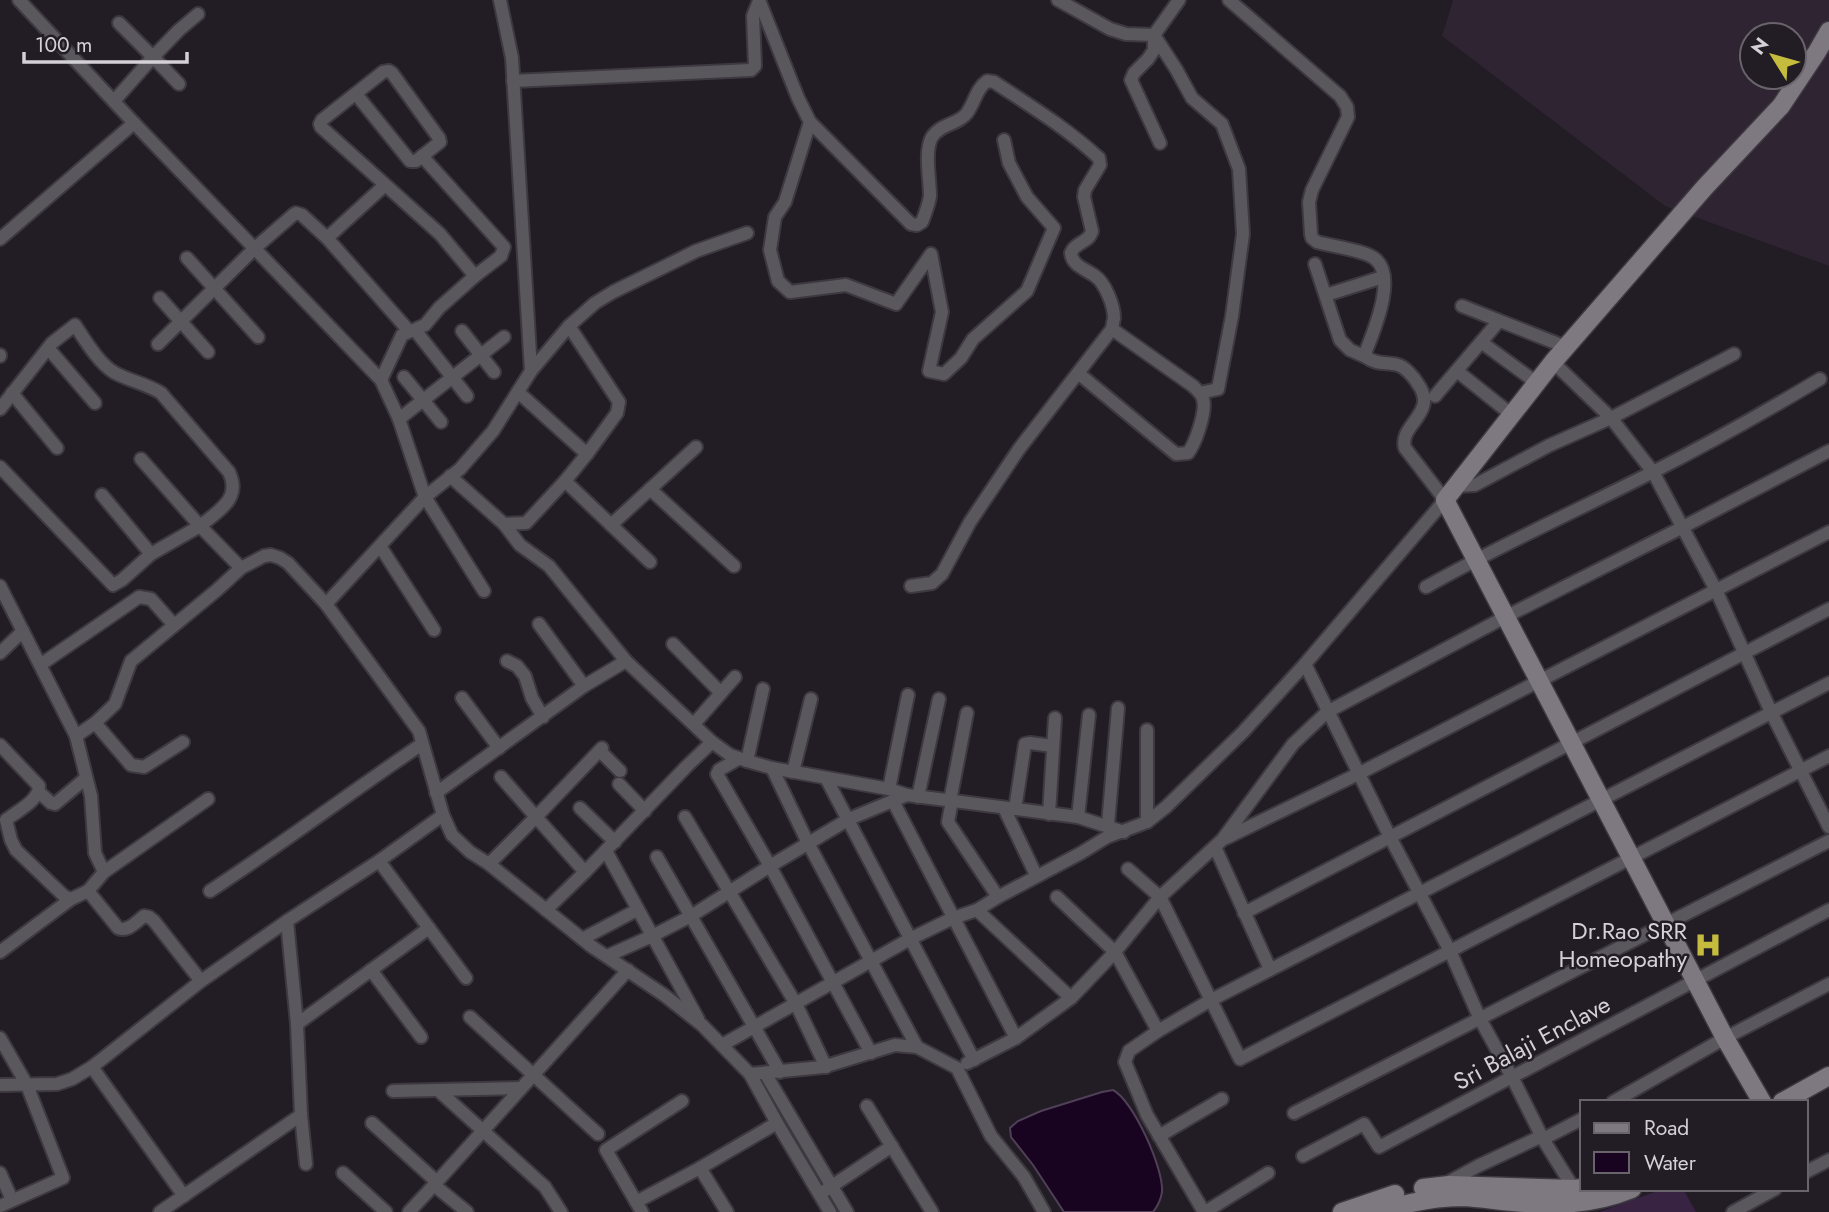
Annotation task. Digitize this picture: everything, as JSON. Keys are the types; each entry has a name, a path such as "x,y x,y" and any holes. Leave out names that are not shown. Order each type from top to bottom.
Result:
{"street":[{"path":"19,0 381,380 399,419 425,497 484,591"},
{"path":"500,0 512,58 531,371"},
{"path":"1058,0 1110,29 1126,34 1154,35"},
{"path":"1160,143 1131,80 1154,50 1154,35 1179,0"},
{"path":"1228,0 1340,96 1347,107 1348,117 1312,190 1309,202 1311,233 1317,242 1368,255 1376,259 1381,266 1382,308 1366,357"},
{"path":"513,80 751,70 755,66 753,16 759,1"},
{"path":"759,1 810,122 911,224 922,222 930,198 927,175 930,140 945,124 966,114 980,86 987,81 994,82 1074,135 1101,162 1085,190 1084,197 1092,235 1077,244 1070,253 1075,263 1101,282 1112,305 1112,329 1019,449 971,522 942,574 932,583 911,586"},
{"path":"114,102 153,57 198,14"},
{"path":"119,23 179,84"},
{"path":"722,1045 910,939 977,910 1107,837 1147,822 1166,807 1244,732 1305,664 1450,493 1553,362 1712,179 1781,106 1829,31"},
{"path":"1154,35 1192,98 1222,124 1239,169 1243,234 1232,316 1218,389 1200,393"},
{"path":"356,94 410,161 416,161 438,145 439,138 389,71 383,72 322,120 321,127 440,234 475,275"},
{"path":"810,122 785,202 775,217 770,250 778,281 790,292 846,285 896,304 931,254 942,312 929,371 944,374 961,358 973,339 1027,291 1054,228 1027,197 1009,163 1004,140"},
{"path":"0,239 134,123"},
{"path":"381,380 400,338 425,325 439,308 475,275 501,256 503,247 422,156"},
{"path":"327,238 385,185"},
{"path":"158,344 256,248 296,213 302,215 327,238 412,330 467,396"},
{"path":"326,604 425,497 460,469 493,431 531,371 569,326 595,303 696,251 747,233"},
{"path":"187,258 258,337"},
{"path":"1315,264 1340,340 1350,350 1371,361 1403,367 1419,384 1424,396 1424,407 1407,434 1405,449 1450,493 1475,559 1725,1038 1761,1100"},
{"path":"1326,295 1383,276"},
{"path":"160,298 208,352"},
{"path":"1462,306 1566,347"},
{"path":"1436,396 1499,321"},
{"path":"0,409 48,348 75,325 111,371 161,393 229,472 233,489 225,505 200,526 151,554 119,583 112,584 0,467"},
{"path":"504,524 526,523 565,481 617,413 619,402 569,326"},
{"path":"1078,373 1175,454 1188,453 1193,447 1204,409 1204,400 1200,393 1112,329"},
{"path":"462,331 494,372"},
{"path":"399,419 504,337"},
{"path":"1481,342 1537,383"},
{"path":"48,348 95,403"},
{"path":"1450,493 1475,485 1734,354"},
{"path":"1553,362 1611,418 1653,472 1716,590 1771,712 1829,827"},
{"path":"1457,371 1512,415"},
{"path":"404,377 441,422"},
{"path":"1426,587 1475,559 1653,472 1820,379"},
{"path":"518,392 587,454"},
{"path":"12,393 57,448"},
{"path":"611,525 696,447"},
{"path":"957,1068 1016,1038 1070,998 1115,952 1160,897 1219,843 1293,744 1327,712 1507,616 1829,451"},
{"path":"141,459 241,568"},
{"path":"450,477 504,524 520,545 549,566 626,661 712,742 742,760 891,795 1078,817 1124,832"},
{"path":"565,481 650,562"},
{"path":"650,489 734,566"},
{"path":"102,495 151,554"},
{"path":"1219,843 1829,532"},
{"path":"380,546 434,630"},
{"path":"76,736 115,705 131,661 241,568 264,555 271,555 288,563 326,604 419,731 436,793 452,835 582,939 664,995 722,1045 750,1074 830,1212"},
{"path":"0,586 76,736 92,804 93,846 103,872"},
{"path":"40,665 139,597 150,599 174,625"},
{"path":"1244,913 1829,608"},
{"path":"539,624 584,686"},
{"path":"0,653 23,631"},
{"path":"673,644 721,693"},
{"path":"507,661 517,666 525,676 531,698 543,717"},
{"path":"436,793 584,686 626,661"},
{"path":"1305,664 1358,774 1450,951 1480,1019 1543,1138 1578,1189 1527,1201 1441,1186 1404,1192 1342,1212"},
{"path":"694,724 735,677"},
{"path":"1268,1173 1204,1212 1147,1115 1125,1062 1129,1051 1211,1000 1829,683"},
{"path":"742,760 763,689"},
{"path":"908,695 891,795 1016,1038"},
{"path":"462,698 499,748"},
{"path":"793,772 811,699"},
{"path":"912,796 939,699"},
{"path":"1108,825 1118,708"},
{"path":"967,713 948,822 998,897"},
{"path":"1078,817 1089,715"},
{"path":"1049,814 1055,718"},
{"path":"95,723 131,765 138,767 144,767 183,742"},
{"path":"1147,730 1147,822"},
{"path":"546,910 712,742"},
{"path":"210,891 422,744"},
{"path":"1037,875 1010,808 1025,744 1053,746"},
{"path":"0,745 39,786 35,798 2,819 11,840 16,850 64,896 71,899"},
{"path":"489,864 601,750 620,771"},
{"path":"1128,869 1160,897 1240,1059 1829,755"},
{"path":"742,760 719,770 717,774 871,1053"},
{"path":"772,768 808,843 917,1047"},
{"path":"500,777 585,872"},
{"path":"39,792 55,804 86,778"},
{"path":"827,778 974,1060"},
{"path":"619,784 645,811"},
{"path":"607,956 691,916 891,795"},
{"path":"0,952 71,899 88,891 103,872 208,799"},
{"path":"580,808 610,846 637,910 702,1026"},
{"path":"0,1085 57,1084 92,1068 201,981 443,815"},
{"path":"685,817 796,1004 826,1066"},
{"path":"1294,1113 1829,841"},
{"path":"1219,843 1244,913 1270,970"},
{"path":"657,857 780,1072"},
{"path":"379,861 466,978"},
{"path":"88,891 118,928 128,929 144,916 149,916 201,981"},
{"path":"1056,897 1115,952 1158,1031"},
{"path":"582,939 637,910"},
{"path":"977,910 1070,998"},
{"name":"Sri Balaji Enclave","path":"1303,1156 1364,1124 1379,1147 1829,910"},
{"path":"286,921 297,1024 306,1164"},
{"path":"297,1024 429,928"},
{"path":"371,970 421,1037"},
{"path":"409,1212 628,970"},
{"path":"1616,1100 1725,1038 1829,985"},
{"path":"470,1017 598,1134"},
{"path":"0,1038 27,1085 63,1178 6,1203 0,1173"},
{"path":"750,1074 826,1066 895,1045 917,1047 957,1068 991,1136 1024,1177 1044,1212"},
{"path":"92,1068 184,1196"},
{"path":"765,1073 847,1212"},
{"path":"1786,1100 1829,1076"},
{"path":"1805,1100 1829,1086"},
{"path":"393,1091 520,1088"},
{"path":"438,1090 545,1187 561,1212"},
{"path":"1159,1136 1222,1099"},
{"path":"682,1101 606,1150 639,1207 777,1123"},
{"path":"867,1107 932,1212"},
{"path":"160,1212 301,1115"},
{"path":"1441,1186 1478,1166 1580,1120"},
{"path":"372,1123 467,1212"},
{"path":"819,1194 892,1146"},
{"path":"1808,1171 1829,1160"},
{"path":"701,1168 727,1212"},
{"path":"343,1173 386,1212"},
{"path":"1378,1212 1405,1203 1437,1198 1464,1197 1564,1204 1592,1202 1626,1191"},
{"path":"1733,1212 1771,1191"}],"shaded area":[{"path":"1453,0 1829,0 1829,266 1665,206 1442,36"},
{"path":"1657,1191 1684,1191 1696,1212 1599,1212"}],"water":[{"path":"1113,1090 1129,1107 1153,1152 1161,1181 1160,1200 1153,1212 1064,1212 1011,1137 1010,1128 1018,1121 1041,1111"}],"place":[{"name":"Dr.Rao SRR Homeopathy","path":"1708,945"}]}
